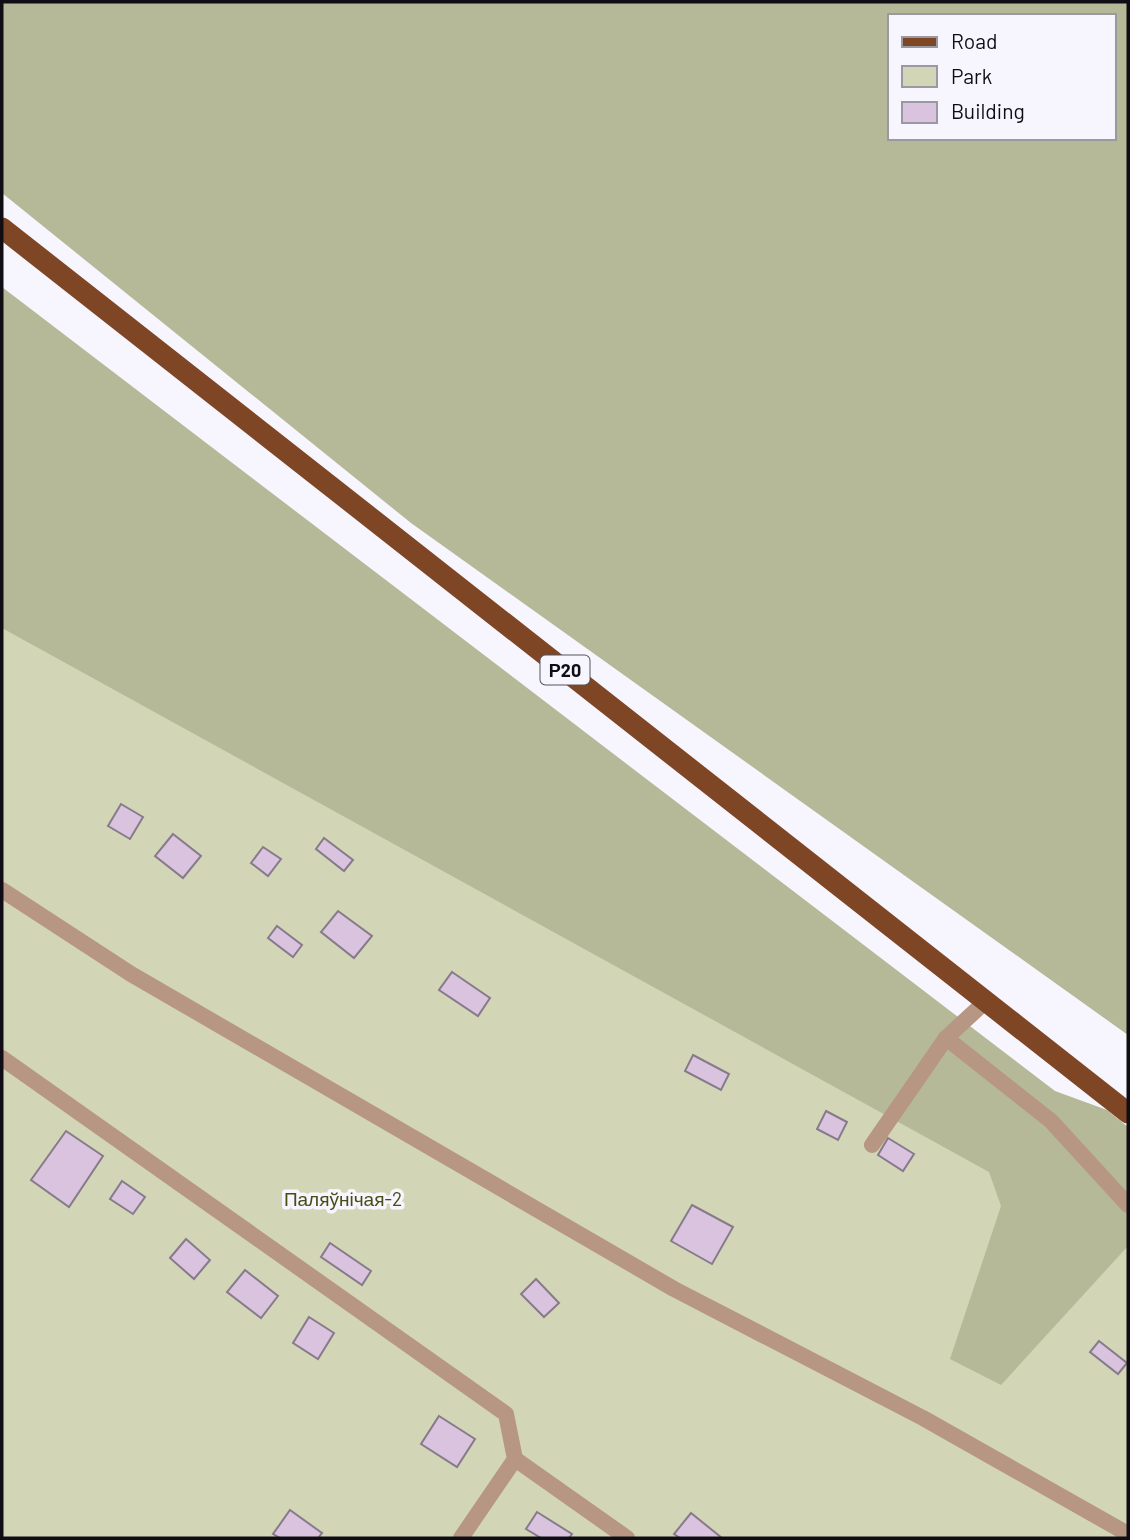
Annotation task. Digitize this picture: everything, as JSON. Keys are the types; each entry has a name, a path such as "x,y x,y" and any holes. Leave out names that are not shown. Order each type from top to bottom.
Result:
{"main road":[{"name":"Р20","path":"2,228 1128,1113"}],"lane":[{"path":"2,890 131,974 674,1289 923,1418 1128,1534"},
{"path":"872,1144 946,1038 986,1001"},
{"path":"946,1038 1051,1121 1128,1205"},
{"path":"2,1058 506,1414 515,1459 627,1538"},
{"path":"461,1538 515,1459"}],"green space":[{"path":"2,2 1128,2 1128,1035 411,523 2,193"},
{"path":"2,287 1055,1091 1107,1110 1128,1127 1128,1246 1001,1385 950,1359 1001,1206 989,1172 2,628"},
{"name":"Паляўнічая-2","path":"2,625 1039,1190 1128,1249 1128,1538 2,1538"}],"building":[{"path":"121,804 143,817 130,839 108,826"},
{"path":"173,834 201,856 183,878 155,856"},
{"path":"324,838 353,860 344,871 316,849"},
{"path":"263,847 281,859 268,876 251,863"},
{"path":"338,911 372,936 354,958 321,932"},
{"path":"277,926 302,945 293,957 268,938"},
{"path":"452,972 490,998 478,1016 439,990"},
{"path":"693,1055 729,1074 721,1090 685,1071"},
{"path":"826,1111 847,1122 838,1140 817,1129"},
{"path":"66,1131 103,1156 69,1207 31,1180"},
{"path":"888,1138 914,1154 903,1171 878,1155"},
{"path":"122,1181 145,1197 133,1214 110,1199"},
{"path":"692,1205 733,1227 712,1264 671,1241"},
{"path":"186,1239 210,1260 194,1279 170,1258"},
{"path":"330,1243 371,1271 362,1285 321,1257"},
{"path":"245,1270 278,1296 261,1318 227,1292"},
{"path":"536,1279 559,1303 544,1317 521,1294"},
{"path":"309,1317 334,1333 318,1359 293,1343"},
{"path":"1099,1341 1127,1363 1118,1374 1090,1352"},
{"path":"439,1416 475,1439 457,1467 421,1444"},
{"path":"290,1510 322,1533 318,1538 280,1538 273,1534"},
{"path":"537,1512 572,1534 569,1538 541,1538 526,1529"},
{"path":"691,1513 722,1538 680,1538 674,1534"}]}
